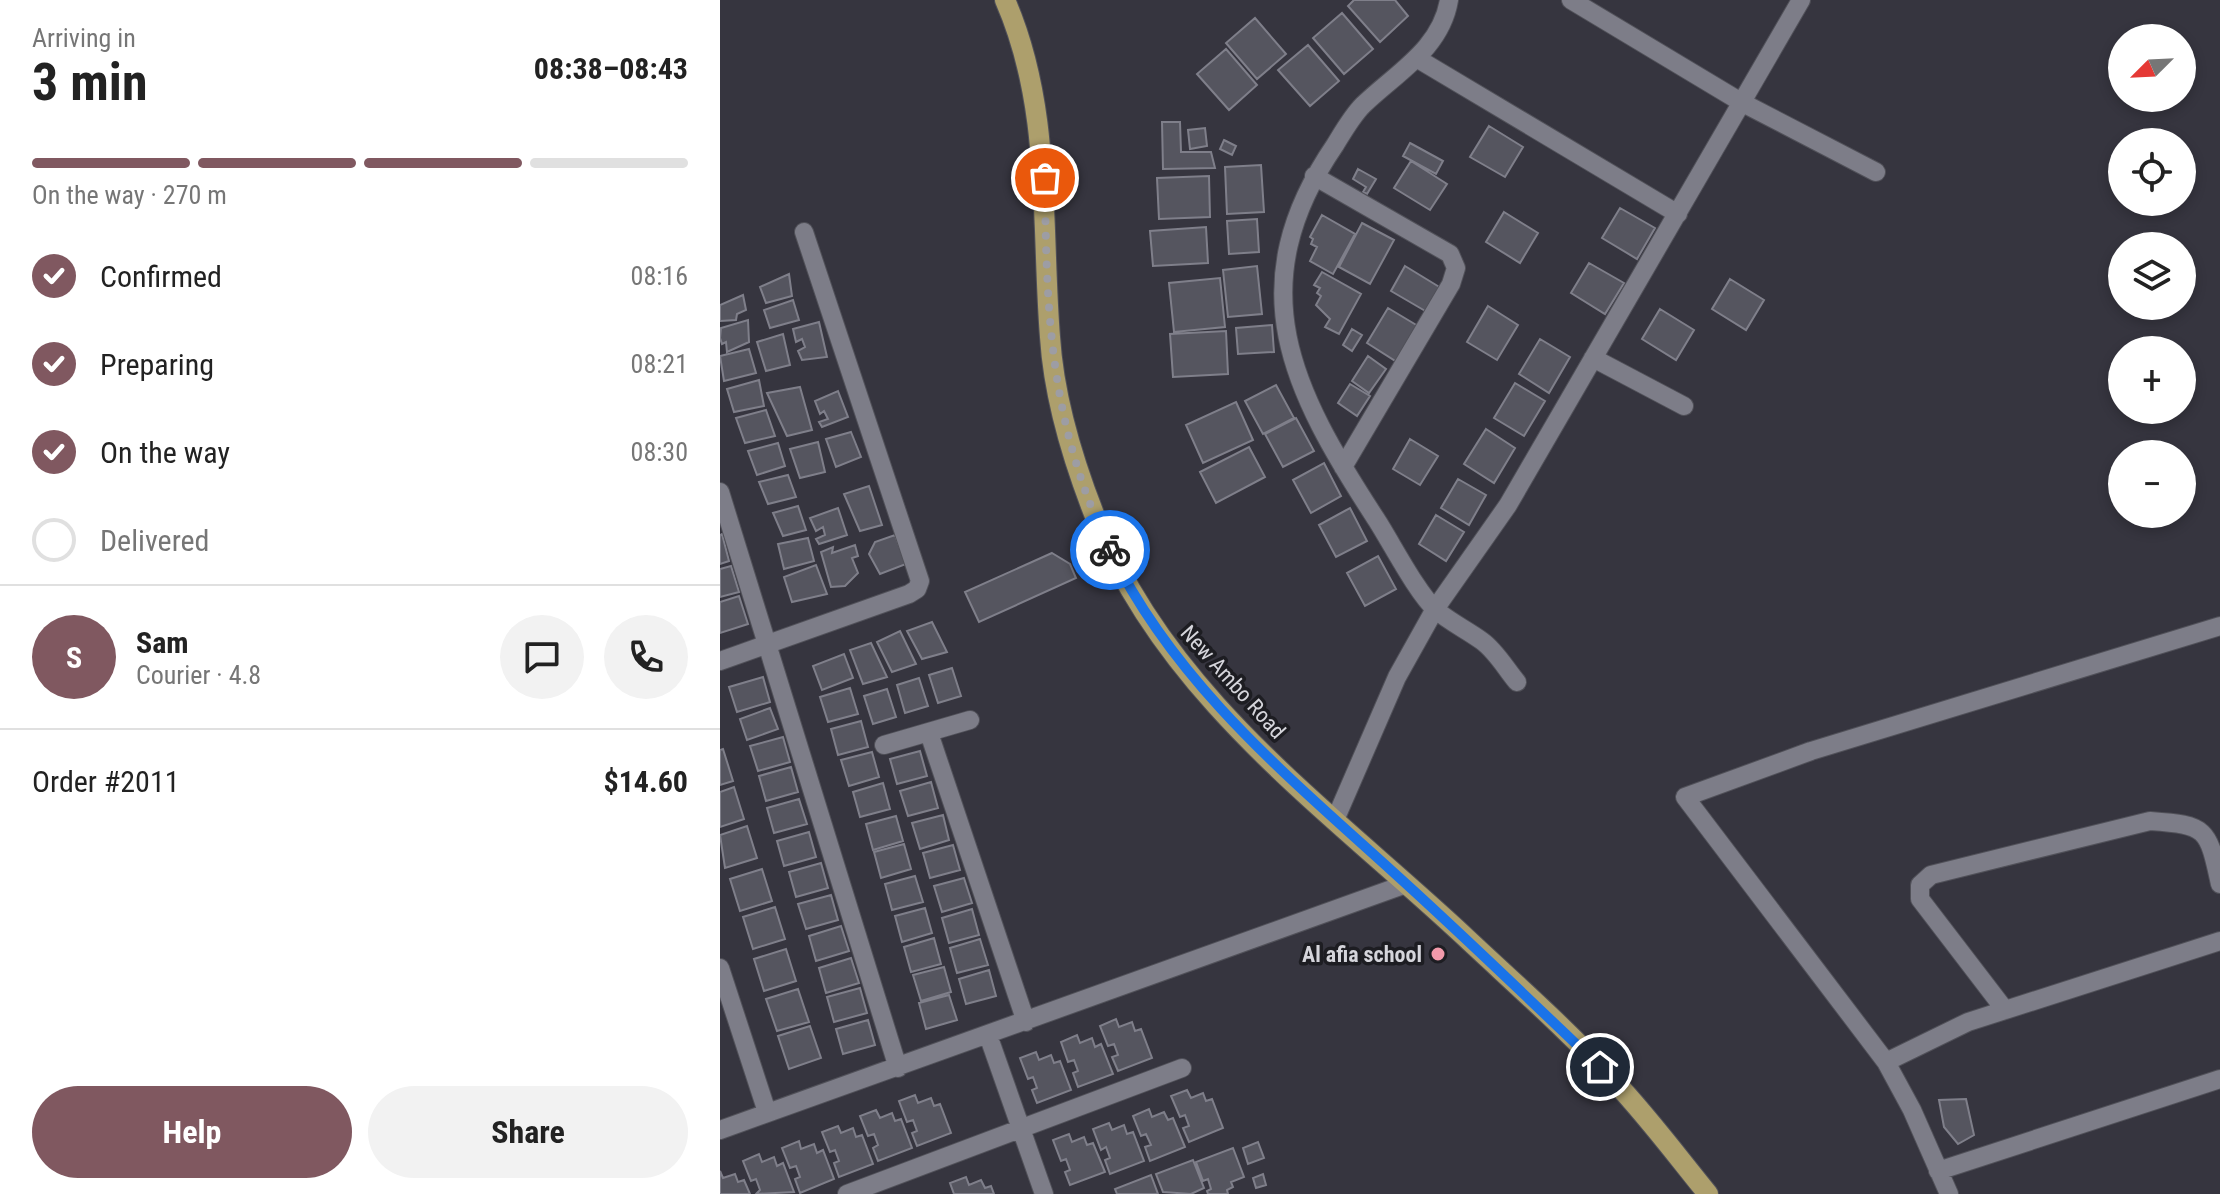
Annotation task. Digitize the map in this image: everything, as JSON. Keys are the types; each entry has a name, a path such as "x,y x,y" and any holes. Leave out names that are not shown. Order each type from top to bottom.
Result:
{"main road":[{"name":"New Ambo Road","path":"1005,0 1024,61 1045,178 1050,340 1058,401 1074,461 1097,523 1152,626 1188,674 1272,762 1616,1082 1708,1194"}],"street":[{"path":"1571,0 1741,102 1876,172"},
{"path":"1335,820 1397,677 1435,609 1508,505 1801,0"},
{"path":"1452,1 1435,36 1418,59 1360,107 1314,176 1296,214 1287,250 1283,304 1290,355 1301,386 1343,467 1435,609 1485,643 1517,682"},
{"path":"1418,59 1678,214"},
{"path":"1314,176 1450,254 1456,268 1451,284 1343,467"},
{"path":"720,661 909,594 917,589 920,581 804,232"},
{"path":"1593,358 1684,406"},
{"path":"720,492 898,1068"},
{"path":"1949,1194 1912,1110 1886,1062 1685,797 1811,751 2220,626"},
{"path":"884,745 970,720"},
{"path":"929,733 1026,1022"},
{"path":"2005,1010 1920,899 1920,885 1931,875 2150,821 2185,824 2201,829 2213,849 2220,884"},
{"path":"720,1130 1406,884"},
{"path":"1886,1062 1968,1022 2220,941"},
{"path":"720,968 767,1112"},
{"path":"988,1035 1044,1194"},
{"path":"847,1194 1182,1068"},
{"path":"1938,1171 2220,1079"}],"building":[{"path":"1354,0 1395,0 1408,16 1380,42 1348,6"},
{"path":"1342,13 1373,49 1344,74 1313,38"},
{"path":"1255,18 1286,54 1257,79 1226,43"},
{"path":"1308,45 1339,81 1310,106 1278,70"},
{"path":"1226,49 1257,85 1229,110 1197,74"},
{"path":"1162,122 1180,122 1181,152 1211,152 1215,168 1163,169"},
{"path":"1489,126 1523,147 1505,177 1470,157"},
{"path":"1205,128 1207,146 1190,149 1188,130"},
{"path":"1224,140 1236,146 1232,155 1220,149"},
{"path":"1410,143 1443,161 1436,174 1403,156"},
{"path":"1411,161 1447,184 1430,210 1394,188"},
{"path":"1261,165 1264,212 1227,214 1225,167"},
{"path":"1358,169 1376,179 1367,194 1363,192 1366,187 1353,179"},
{"path":"1209,176 1210,217 1159,219 1157,178"},
{"path":"1620,208 1655,228 1637,259 1602,238"},
{"path":"1504,212 1538,233 1520,263 1486,242"},
{"path":"1322,215 1355,234 1333,274 1310,261 1317,247 1311,244 1313,239 1310,237"},
{"path":"1257,219 1259,252 1229,254 1227,221"},
{"path":"1362,223 1394,240 1370,284 1339,267"},
{"path":"1206,227 1208,263 1153,266 1150,231"},
{"path":"1589,263 1624,283 1605,314 1571,293"},
{"path":"1257,266 1262,314 1228,317 1223,270"},
{"path":"1405,266 1441,288 1427,312 1391,291"},
{"path":"1322,272 1361,294 1339,334 1325,327 1330,319 1316,305 1321,296 1317,293 1320,288 1314,285"},
{"path":"789,274 792,296 766,303 760,287"},
{"path":"1220,278 1225,327 1174,332 1169,283"},
{"path":"1730,279 1764,300 1746,330 1712,309"},
{"path":"743,295 746,310 737,314 736,320 720,321 720,305"},
{"path":"793,300 799,320 770,328 764,310"},
{"path":"1488,306 1518,325 1497,360 1467,342"},
{"path":"1388,308 1418,326 1397,362 1367,343"},
{"path":"1660,309 1694,330 1676,360 1642,339"},
{"path":"748,320 749,342 727,352 726,342 722,344 720,338 721,328"},
{"path":"819,322 827,357 802,360 798,351 805,347 802,339 796,342 793,329"},
{"path":"1272,325 1274,352 1238,354 1236,328"},
{"path":"1352,329 1362,335 1352,351 1343,345"},
{"path":"1226,331 1228,374 1173,377 1170,334"},
{"path":"783,334 790,365 766,371 757,342"},
{"path":"1540,339 1570,357 1549,393 1519,374"},
{"path":"749,349 756,373 724,381 720,356"},
{"path":"1368,356 1386,369 1369,393 1352,381"},
{"path":"759,380 764,406 734,412 727,389"},
{"path":"1515,383 1545,401 1524,436 1494,418"},
{"path":"1350,384 1370,396 1357,416 1338,403"},
{"path":"1276,385 1294,418 1263,434 1245,401"},
{"path":"800,387 812,430 787,436 767,393"},
{"path":"838,391 848,417 822,427 819,422 828,419 824,411 820,414 815,401"},
{"path":"1236,402 1253,440 1203,463 1186,425"},
{"path":"766,410 775,436 745,443 736,418"},
{"path":"1296,418 1314,451 1283,467 1265,434"},
{"path":"1486,429 1515,448 1494,483 1464,464"},
{"path":"851,432 861,457 836,467 826,439"},
{"path":"1410,439 1438,456 1420,485 1393,469"},
{"path":"818,442 825,472 800,478 790,449"},
{"path":"778,443 785,466 757,475 748,451"},
{"path":"1249,447 1265,477 1216,503 1200,472"},
{"path":"1324,463 1341,496 1311,513 1293,480"},
{"path":"788,475 796,497 768,504 759,482"},
{"path":"1458,479 1486,495 1469,525 1441,508"},
{"path":"869,486 882,525 860,531 844,494"},
{"path":"798,506 806,530 783,536 773,513"},
{"path":"838,508 847,535 819,544 816,539 825,535 823,527 816,531 810,518"},
{"path":"1350,508 1367,541 1336,557 1319,525"},
{"path":"1436,515 1464,532 1446,561 1419,544"},
{"path":"720,535 729,561 720,564"},
{"path":"895,535 906,564 880,574 869,554 875,542"},
{"path":"808,538 814,561 784,569 778,544"},
{"path":"855,545 858,556 852,558 858,573 845,586 831,587 821,552 833,547 832,553"},
{"path":"1052,553 1070,564 1076,578 979,622 965,592"},
{"path":"1378,556 1396,589 1365,606 1347,573"},
{"path":"816,565 827,594 792,602 784,577"},
{"path":"731,566 739,592 720,597 720,569"},
{"path":"739,596 748,624 720,633 720,602"},
{"path":"932,622 947,652 922,659 907,631"},
{"path":"900,631 916,664 892,672 877,642"},
{"path":"871,643 887,677 863,684 850,650"},
{"path":"844,654 853,678 822,690 813,666"},
{"path":"952,668 961,696 938,703 929,675"},
{"path":"763,677 770,702 737,712 729,687"},
{"path":"919,678 928,706 905,713 897,685"},
{"path":"850,688 858,714 828,722 820,697"},
{"path":"887,689 896,717 873,724 864,696"},
{"path":"770,708 778,729 747,740 740,719"},
{"path":"861,721 868,747 838,755 831,729"},
{"path":"783,737 790,762 758,771 750,746"},
{"path":"723,749 733,781 720,785 720,750"},
{"path":"920,751 927,776 897,784 890,759"},
{"path":"872,752 879,777 849,786 841,760"},
{"path":"791,767 798,792 766,801 759,776"},
{"path":"931,782 938,808 908,816 900,791"},
{"path":"883,783 890,809 860,817 853,792"},
{"path":"734,787 744,819 720,827 720,792"},
{"path":"799,799 807,824 774,833 767,808"},
{"path":"943,815 949,840 920,849 912,823"},
{"path":"896,816 903,841 873,850 866,824"},
{"path":"747,826 757,858 725,868 720,835"},
{"path":"809,832 816,857 784,866 777,841"},
{"path":"904,844 911,869 881,878 874,852"},
{"path":"953,845 960,870 930,878 923,853"},
{"path":"821,863 828,888 796,897 789,872"},
{"path":"762,869 772,901 740,911 730,879"},
{"path":"915,876 923,902 892,910 885,884"},
{"path":"964,878 972,903 942,912 934,886"},
{"path":"831,895 838,920 806,929 798,904"},
{"path":"775,907 785,939 753,949 743,917"},
{"path":"925,908 932,933 902,942 895,916"},
{"path":"972,909 979,935 949,943 942,918"},
{"path":"841,926 849,951 816,961 809,936"},
{"path":"934,938 941,964 911,972 904,947"},
{"path":"980,939 988,965 957,973 950,948"},
{"path":"786,949 796,981 764,991 754,959"},
{"path":"851,958 859,983 826,993 819,968"},
{"path":"944,967 951,992 921,1001 913,975"},
{"path":"989,970 996,996 966,1004 959,979"},
{"path":"860,988 867,1013 834,1022 827,997"},
{"path":"798,989 809,1022 777,1031 766,999"},
{"path":"949,995 957,1020 926,1029 919,1003"},
{"path":"1116,1019 1119,1027 1132,1022 1135,1031 1141,1029 1152,1058 1118,1071 1112,1057 1118,1055 1114,1044 1108,1046 1100,1026"},
{"path":"868,1020 875,1045 843,1054 836,1029"},
{"path":"810,1026 821,1058 789,1069 778,1036"},
{"path":"1077,1035 1080,1043 1092,1038 1095,1047 1101,1044 1113,1074 1078,1087 1073,1073 1078,1071 1074,1060 1068,1062 1061,1042"},
{"path":"1036,1052 1039,1060 1051,1055 1054,1063 1060,1061 1071,1090 1037,1103 1032,1090 1037,1088 1033,1077 1028,1079 1020,1058"},
{"path":"1187,1090 1191,1098 1203,1093 1206,1101 1212,1099 1223,1128 1189,1142 1183,1128 1189,1126 1185,1115 1180,1117 1171,1096"},
{"path":"915,1095 918,1103 931,1098 934,1106 940,1104 951,1133 917,1146 912,1133 917,1131 913,1120 907,1122 899,1101"},
{"path":"1966,1099 1974,1135 1958,1144 1944,1127 1939,1100"},
{"path":"1149,1109 1152,1117 1164,1112 1168,1120 1173,1118 1185,1147 1150,1161 1145,1147 1151,1145 1146,1134 1141,1136 1133,1116"},
{"path":"876,1110 880,1118 892,1113 895,1121 901,1119 912,1148 878,1161 873,1148 878,1145 874,1134 868,1136 860,1116"},
{"path":"1109,1123 1112,1130 1124,1125 1127,1134 1133,1132 1144,1161 1110,1174 1105,1160 1110,1158 1106,1147 1101,1150 1093,1129"},
{"path":"838,1126 841,1133 853,1128 856,1137 862,1135 873,1164 839,1177 834,1163 839,1161 835,1150 830,1152 822,1132"},
{"path":"1069,1134 1072,1142 1084,1137 1087,1145 1093,1143 1105,1172 1070,1185 1065,1172 1070,1170 1066,1159 1061,1161 1053,1140"},
{"path":"799,1141 801,1149 814,1144 817,1153 823,1150 834,1179 800,1193 795,1179 800,1177 796,1166 790,1168 782,1148"},
{"path":"1258,1142 1264,1158 1248,1164 1243,1148"},
{"path":"1233,1148 1244,1177 1231,1182 1233,1187 1227,1190 1228,1194 1208,1194 1207,1191 1211,1189 1208,1179 1203,1181 1196,1162"},
{"path":"759,1154 762,1162 774,1157 777,1166 783,1163 794,1192 756,1194 760,1190 756,1179 751,1181 743,1161"},
{"path":"1193,1160 1204,1188 1191,1194 1163,1192 1156,1174"},
{"path":"720,1171 723,1178 735,1174 738,1182 744,1180 750,1194 720,1194"},
{"path":"1263,1174 1266,1185 1256,1188 1253,1178"},
{"path":"1151,1175 1158,1194 1117,1194 1115,1189"},
{"path":"966,1177 969,1185 981,1180 985,1188 991,1186 994,1194 954,1194 950,1183"}],"way so far":[{"path":"1045,178 1050,340 1058,401 1074,461 1110,550"}],"place":[{"name":"Al afia school","path":"1438,954"}],"route":[{"path":"1110,550 1152,626 1188,674 1219,707 1272,762 1462,935 1600,1067"}]}
